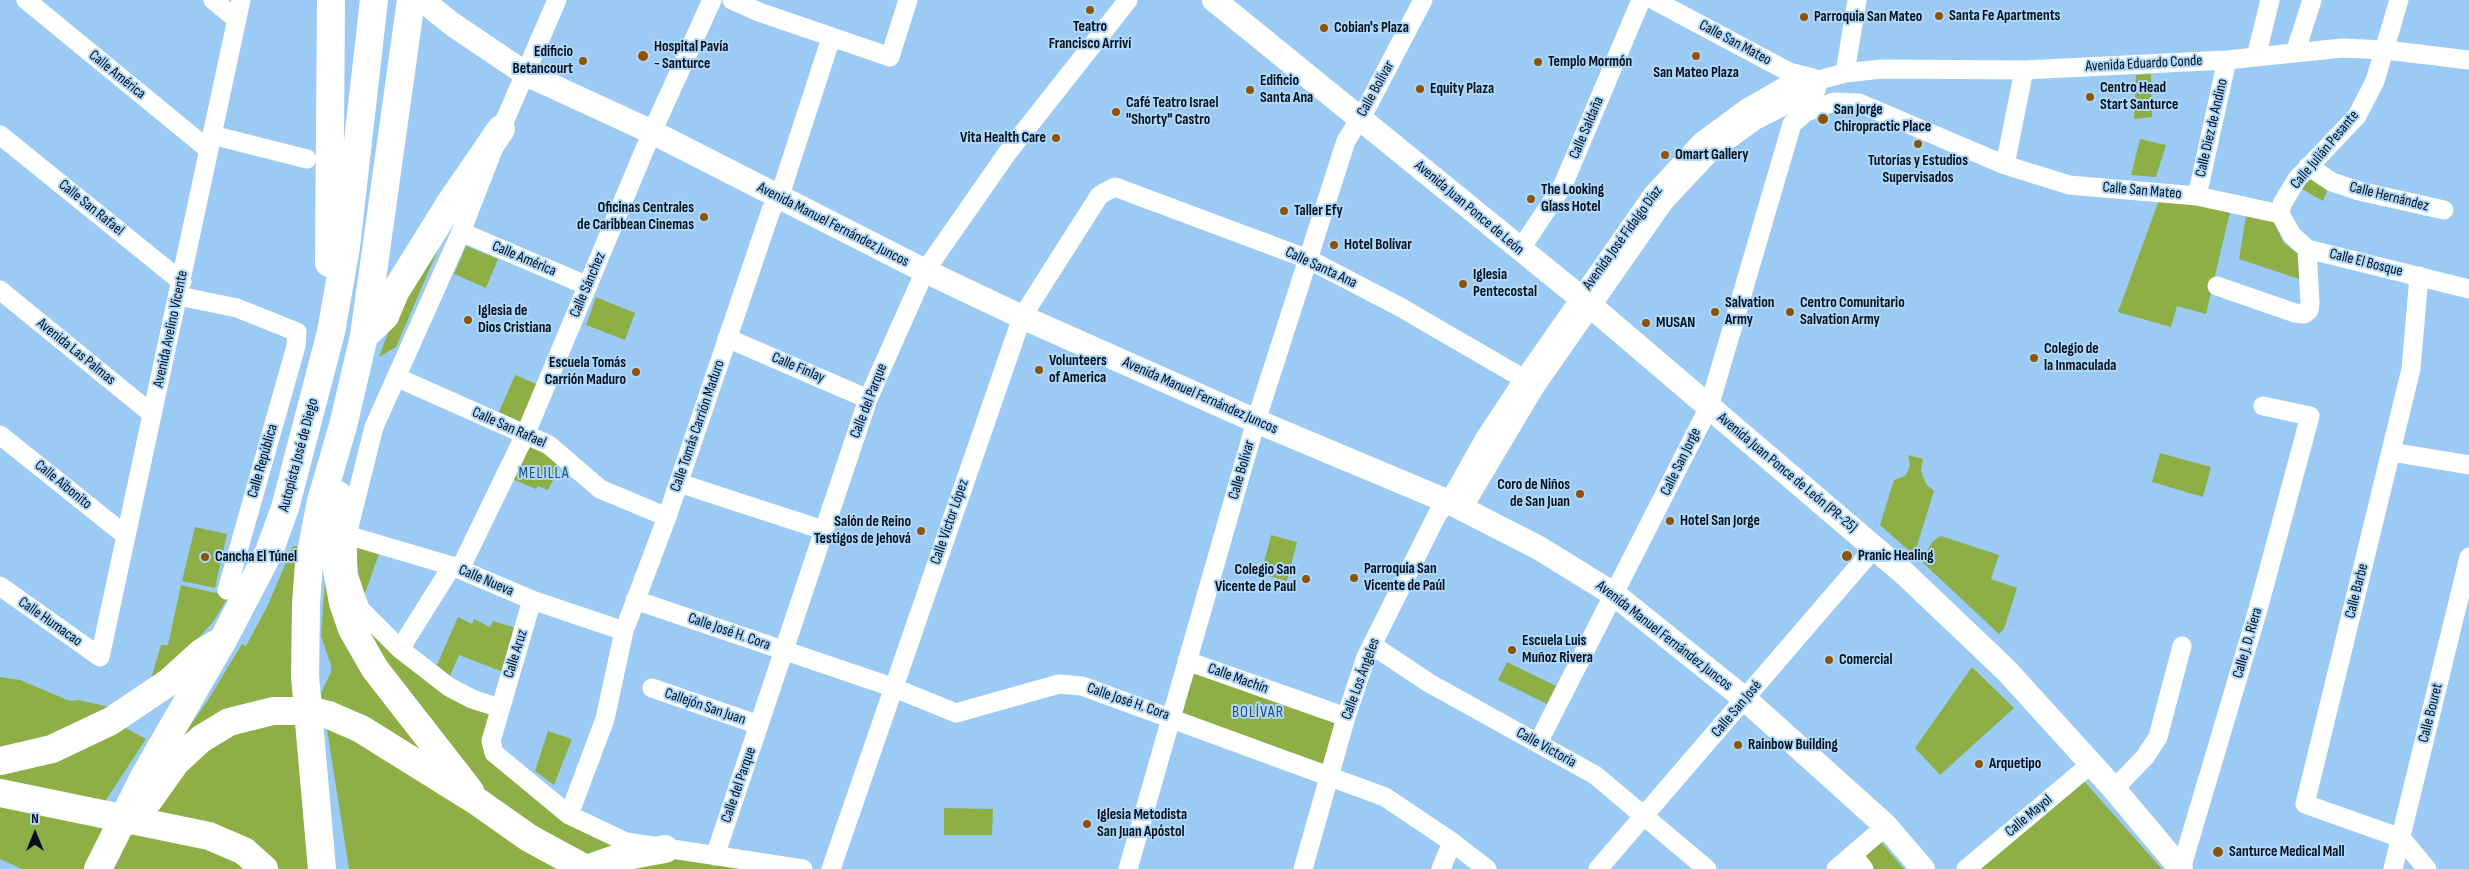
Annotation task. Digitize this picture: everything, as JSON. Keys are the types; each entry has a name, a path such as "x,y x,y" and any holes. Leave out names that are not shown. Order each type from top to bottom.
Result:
{"highway":[{"path":"331,0 329,276 332,332"},
{"path":"360,0 358,14 368,51"},
{"name":"Autopista José de Diego","path":"152,780 269,552 285,508 332,332 346,247 374,0"},
{"path":"322,869 305,676 306,605 315,528 343,426 364,336 414,5"},
{"path":"364,336 385,316 395,292 451,202 501,129"},
{"path":"343,426 341,478 334,528 337,572 343,603 352,629 375,669 465,783 475,800"},
{"path":"0,761 52,749 110,721 169,682 201,652 224,640"},
{"path":"100,869 152,780 201,740 229,722 253,714 294,709 313,711 346,721 361,729 475,800 529,838 587,869 621,857 665,849"},
{"path":"0,793 209,836 244,851 264,869"}],"main road":[{"path":"1214,0 1360,118"},
{"name":"Avenida Manuel Fernández Juncos","path":"414,5 452,24 526,74 652,132 925,271 1022,317 1256,421 1456,505 1539,548 1614,595 1745,699 1886,826 1923,869"},
{"name":"Avenida Juan Ponce de León","path":"1360,118 1586,302"},
{"name":"Avenida Juan Ponce de León (PR-25)","path":"1586,302 1875,547 2007,671 2091,764"},
{"path":"2091,764 2181,869"}],"street":[{"name":"Calle América","path":"26,0 211,143 307,159"},
{"path":"214,0 236,19"},
{"name":"Avenida Avelino Vicente","path":"100,657 241,0"},
{"path":"500,708 472,699 449,687 400,648 360,609 348,574 347,535 374,427 461,232 501,129 557,0"},
{"name":"Calle Sánchez","path":"400,648 456,568 525,435 652,132 712,0"},
{"path":"732,0 763,6 831,38 890,57 908,0"},
{"name":"Calle del Parque","path":"715,856 782,650 868,398 925,271 1008,152 1128,0"},
{"name":"Calle Bolívar","path":"1128,869 1256,421 1346,141 1423,0"},
{"name":"Calle Saldaña","path":"1520,250 1563,186 1641,0"},
{"name":"Calle San Mateo","path":"1654,0 1788,72 1819,80"},
{"path":"1845,73 1856,0"},
{"path":"2256,57 2270,0"},
{"path":"2295,53 2312,0"},
{"name":"Calle Julián Pesante","path":"2280,214 2282,204 2308,166 2357,116 2375,81 2386,50 2399,0"},
{"name":"Calle Tomás Carrión Maduro","path":"570,814 605,719 624,631 679,483 771,210 779,198 831,38"},
{"name":"Avenida Eduardo Conde","path":"1819,80 1845,73 1882,69 2024,70 2228,60 2342,48 2386,50 2469,60"},
{"name":"Calle Diez de Andino","path":"2197,196 2228,60"},
{"path":"2005,165 2024,70"},
{"name":"Avenida José Fidalgo Díaz","path":"1456,505 1535,387 1653,194 1701,142 1747,108 1787,85 1819,80"},
{"name":"Calle San Mateo","path":"1834,102 1859,103 2005,165 2069,185 2197,196 2280,214"},
{"name":"Calle San Jorge","path":"1538,743 1709,407 1792,124 1806,112 1834,102"},
{"name":"Calle San Rafael","path":"0,135 180,289 237,308 297,332"},
{"name":"Calle Hernández","path":"2308,166 2332,182 2359,191 2444,210"},
{"name":"Calle Santa Ana","path":"1105,192 1114,188 1308,260 1400,307 1524,379"},
{"name":"Calle Víctor López","path":"831,869 892,687 1022,317 1099,196 1105,192"},
{"path":"2217,286 2295,313 2304,314 2308,310 2310,303 2307,249 2292,235 2280,214"},
{"name":"Calle América","path":"461,232 588,286"},
{"name":"Calle El Bosque","path":"2307,249 2469,289"},
{"name":"Calle Barbe","path":"2401,838 2305,804 2412,369 2419,276"},
{"name":"Avenida Las Palmas","path":"0,290 152,414"},
{"name":"Avenida José Fidalgo Díaz","path":"1456,505 1486,438 1524,379 1586,302"},
{"name":"Calle República","path":"227,590 296,346 297,332"},
{"name":"Calle Finlay","path":"728,338 868,398"},
{"name":"Calle San Rafael","path":"396,377 549,445 600,489 667,517"},
{"name":"Calle J. D. Riera","path":"2181,869 2257,613 2310,416 2263,406"},
{"name":"Calle Aibonito","path":"0,435 125,535"},
{"path":"2391,452 2469,465"},
{"path":"679,483 823,530"},
{"name":"Calle Los Ángeles","path":"1303,869 1346,717 1372,644 1438,513 1456,505"},
{"name":"Calle Nueva","path":"347,535 456,568 532,600 624,631"},
{"name":"Calle San José","path":"1598,869 1875,547"},
{"name":"Calle Bouret","path":"2393,869 2469,557"},
{"name":"Calle Humacao","path":"0,586 100,657"},
{"name":"Calle Aruz","path":"532,600 491,742 494,753 570,814 626,842 803,869"},
{"name":"Calle José H. Cora","path":"635,600 892,687 956,713 1059,684 1080,685 1385,797 1452,842 1487,869"},
{"name":"Calle Victoria","path":"1372,644 1429,683 1595,775 1707,869"},
{"path":"2114,789 2144,757 2158,737 2182,646"},
{"name":"Calle Machín","path":"1187,661 1346,717"},
{"name":"Callejón San Juan","path":"652,688 759,725"},
{"name":"Calle Mayol","path":"1966,869 2091,764"},
{"path":"1836,869 1859,862 1886,826"},
{"path":"2401,838 2427,869"},
{"path":"1441,869 1452,842"}],"green space":[{"path":"2151,74 2152,117 2134,119 2136,75"},
{"path":"2140,139 2166,145 2156,177 2131,175"},
{"path":"2310,177 2329,186 2323,201 2302,189"},
{"path":"463,192 396,347 379,357 397,309"},
{"path":"2159,200 2184,202 2230,212 2206,314 2177,306 2171,327 2118,312"},
{"path":"2246,216 2274,221 2283,242 2298,254 2299,279 2239,259"},
{"path":"466,246 498,259 486,288 454,274"},
{"path":"596,297 635,313 625,340 586,325"},
{"path":"515,375 541,386 524,424 499,412"},
{"path":"534,446 560,466 548,490 538,486 536,489 514,480 521,460 530,447"},
{"path":"2160,453 2211,467 2203,497 2152,482"},
{"path":"1908,455 1923,459 1921,471 1926,484 1934,491 1914,555 1880,525 1894,480 1905,476 1908,471 1910,465"},
{"name":"Cancha El Túnel","path":"195,527 227,534 215,588 182,581"},
{"path":"1271,535 1297,542 1287,581 1261,574"},
{"path":"1941,536 1999,555 1991,579 2017,588 2004,629 1999,634 1921,561 1933,541"},
{"path":"293,546 299,547 292,600 293,699 153,779 208,700 242,644 246,646 268,605"},
{"path":"354,546 379,554 364,596 361,589"},
{"path":"325,582 334,583 430,748 422,760 322,702 321,693 331,672 331,665 321,636"},
{"path":"181,585 229,596 213,622 186,652 108,717 0,755 0,677 20,680 70,701 78,700 110,707 151,679 161,645 168,645"},
{"path":"354,606 478,708 492,717 485,740 621,847 592,860 495,805 389,679"},
{"path":"458,617 472,624 474,619 490,627 493,621 516,628 503,672 459,655 449,678 437,665"},
{"path":"1507,662 1556,686 1547,704 1498,680"},
{"path":"1972,667 2014,708 1940,775 1915,748"},
{"path":"1196,669 1337,721 1324,764 1181,713"},
{"path":"295,719 308,869 273,869 151,814 160,793 221,739 250,728"},
{"path":"326,723 561,869 349,869"},
{"path":"122,726 146,739 102,806 0,786 0,768"},
{"path":"548,731 572,739 554,785 535,771"},
{"path":"2083,780 2162,869 1976,869"},
{"path":"0,800 170,834 251,869 22,869 0,859"},
{"path":"944,808 993,809 992,835 944,835"},
{"path":"1881,842 1904,869 1874,869 1864,857"},
{"path":"673,859 753,869 610,869"}],"place":[{"name":"Teatro Francisco Arriví","path":"1090,10"},
{"name":"Santa Fe Apartments","path":"1939,16"},
{"name":"Parroquia San Mateo","path":"1804,17"},
{"name":"Cobian's Plaza","path":"1324,28"},
{"name":"Hospital Pavía - Santurce","path":"643,56"},
{"name":"San Mateo Plaza","path":"1696,56"},
{"name":"Edificio Betancourt","path":"583,61"},
{"name":"Templo Mormón","path":"1538,62"},
{"name":"Equity Plaza","path":"1420,89"},
{"name":"Edificio Santa Ana","path":"1250,90"},
{"name":"Centro Head Start Santurce","path":"2090,97"},
{"name":"Café Teatro Israel \"Shorty\" Castro","path":"1116,112"},
{"name":"San Jorge Chiropractic Place","path":"1823,119"},
{"name":"Vita Health Care","path":"1056,138"},
{"name":"Tutorías y Estudios Supervisados","path":"1918,144"},
{"name":"Omart Gallery","path":"1665,155"},
{"name":"The Looking Glass Hotel","path":"1531,199"},
{"name":"Taller Efy","path":"1284,211"},
{"name":"Oficinas Centrales de Caribbean Cinemas","path":"704,217"},
{"name":"Hotel Bolívar","path":"1334,245"},
{"name":"Iglesia Pentecostal","path":"1463,284"},
{"name":"Salvation Army","path":"1715,312"},
{"name":"Centro Comunitario Salvation Army","path":"1790,312"},
{"name":"Iglesia de Dios Cristiana","path":"468,320"},
{"name":"MUSAN","path":"1646,323"},
{"name":"Colegio de la Inmaculada","path":"2034,358"},
{"name":"Volunteers of America","path":"1039,370"},
{"name":"Escuela Tomás Carrión Maduro","path":"636,372"},
{"name":"Coro de Niños de San Juan","path":"1580,494"},
{"name":"Hotel San Jorge","path":"1670,521"},
{"name":"Salón de Reino Testigos de Jehová","path":"921,531"},
{"name":"Pranic Healing","path":"1847,556"},
{"name":"Cancha El Túnel","path":"205,557"},
{"name":"Parroquia San Vicente de Paúl","path":"1354,578"},
{"name":"Colegio San Vicente de Paul","path":"1306,579"},
{"name":"Escuela Luis Muñoz Rivera","path":"1512,650"},
{"name":"Comercial","path":"1829,660"},
{"name":"Rainbow Building","path":"1738,745"},
{"name":"Arquetipo","path":"1979,764"},
{"name":"Iglesia Metodista San Juan Apόstol","path":"1087,824"},
{"name":"Santurce Medical Mall","path":"2218,852"}],"district":[{"name":"MELILLA","path":"544,474"},
{"name":"BOLÍVAR","path":"1258,713"}]}
